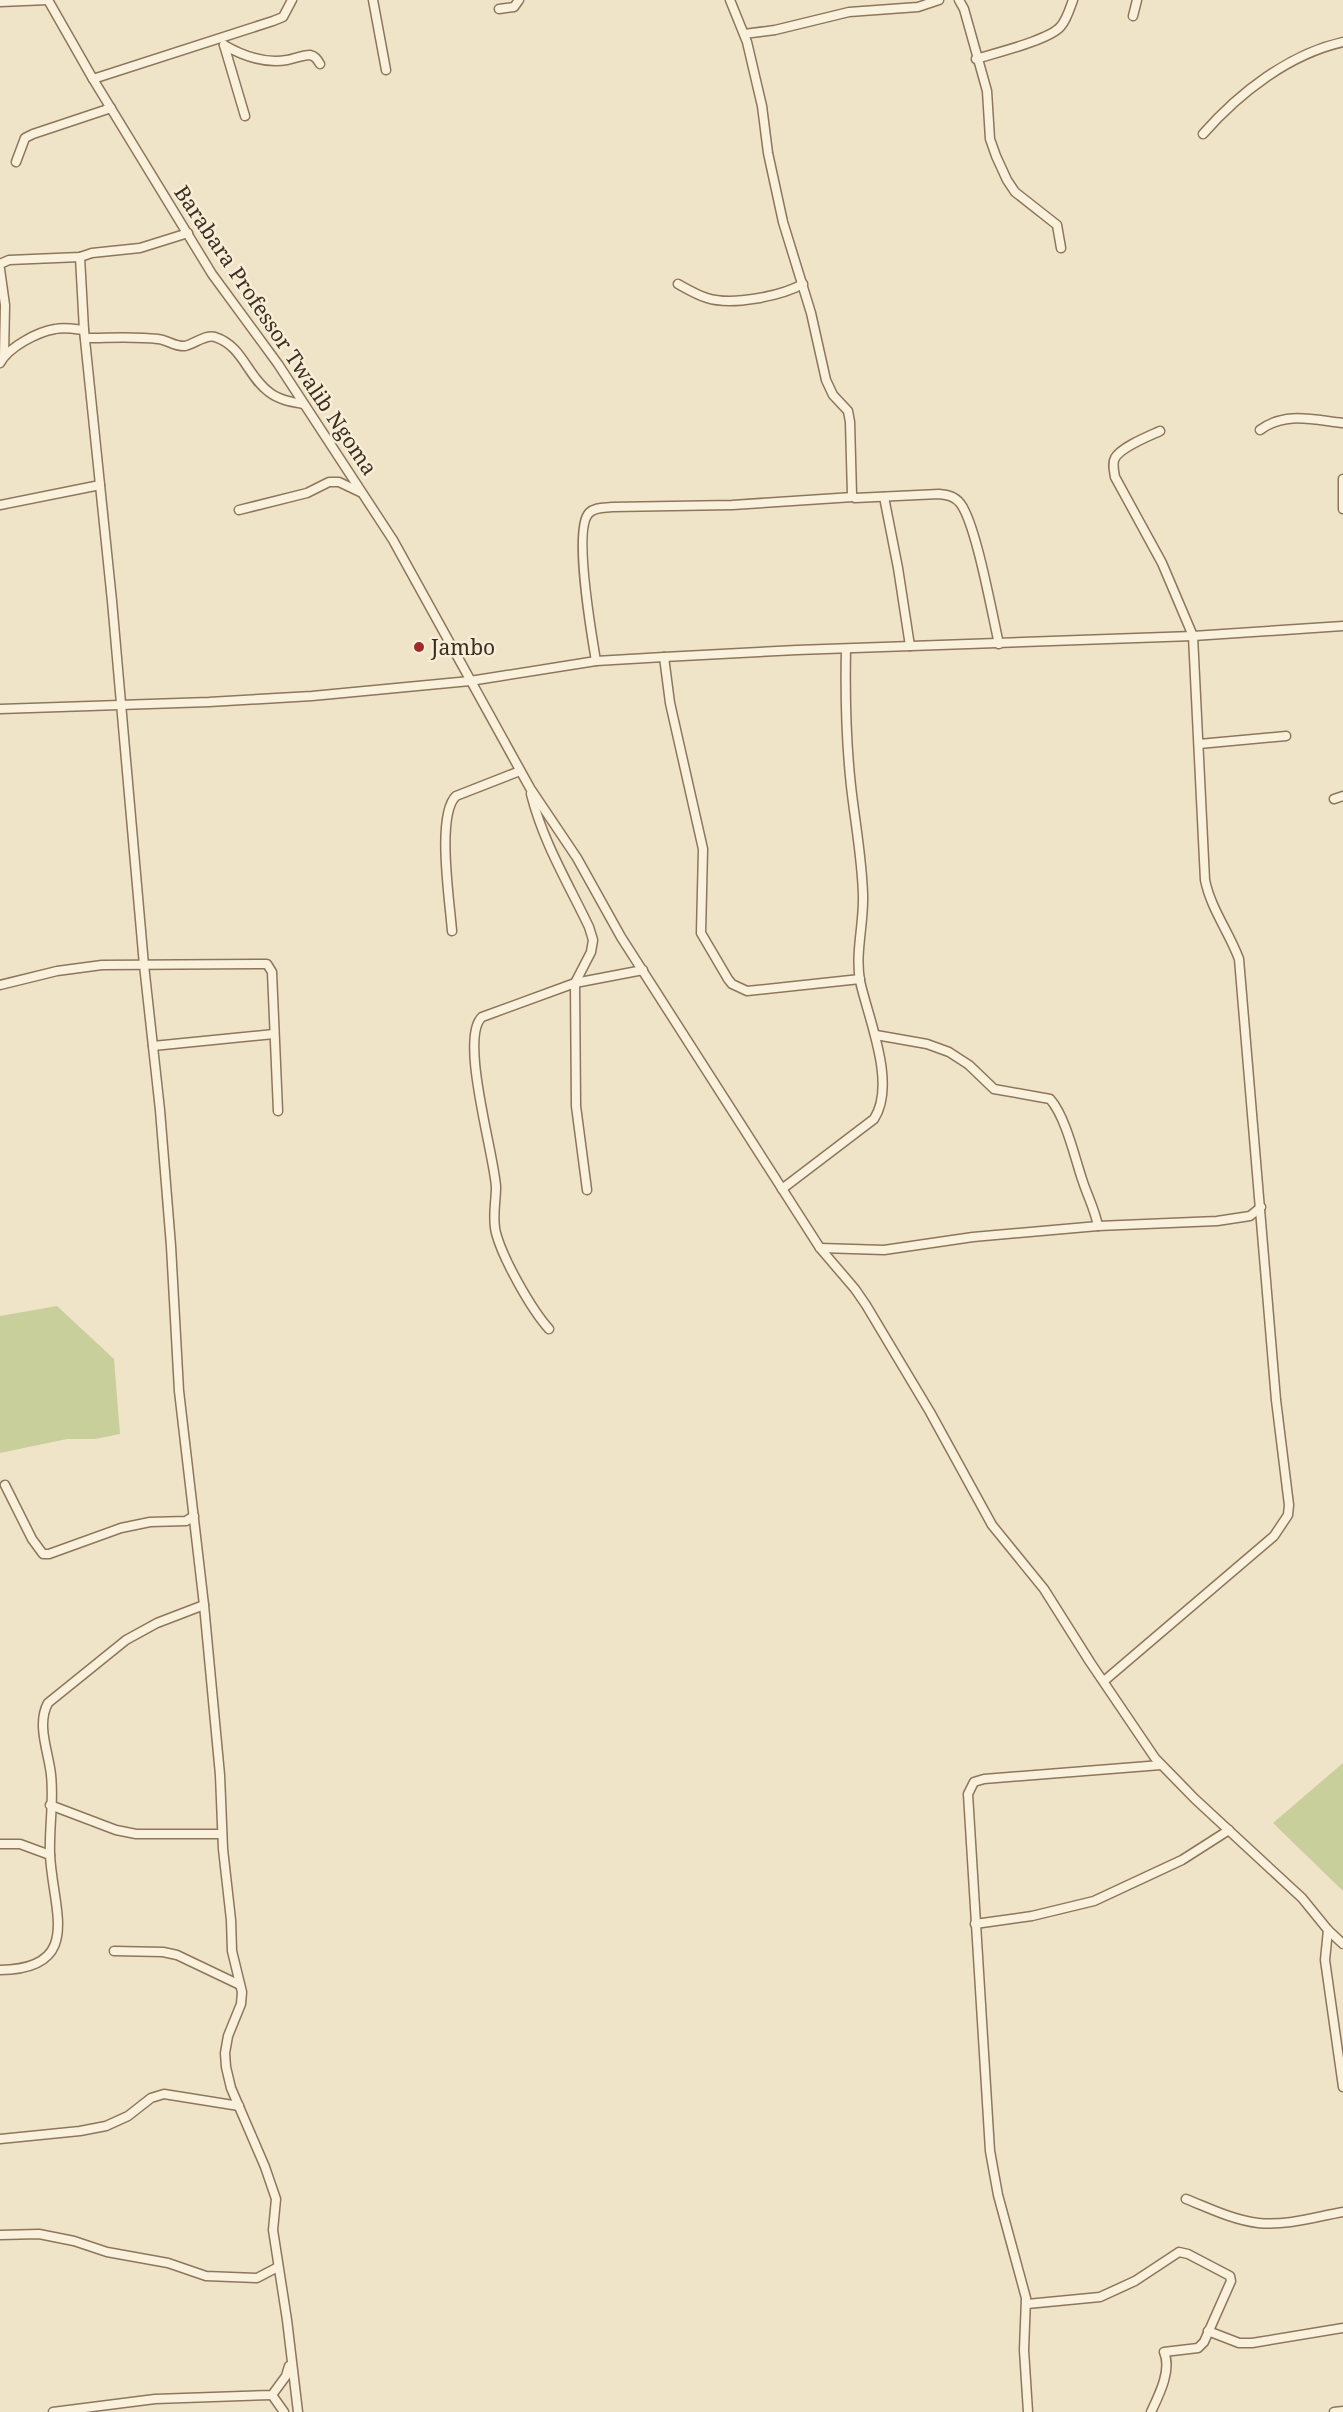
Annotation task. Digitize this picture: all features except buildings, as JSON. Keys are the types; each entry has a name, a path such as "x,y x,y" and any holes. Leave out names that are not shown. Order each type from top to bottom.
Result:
{"street":[{"path":"0,2 48,0"},
{"name":"Barabara Professor Twalib Ngoma","path":"48,0 93,79 212,274 278,364 399,549 530,788"},
{"path":"93,79 223,42 283,16 292,0"},
{"path":"373,0 386,70"},
{"path":"499,9 514,7 519,0"},
{"path":"730,0 744,34 762,105 768,153 783,222 803,284 826,380 833,395 848,411 853,497"},
{"path":"744,34 775,30 849,12 918,7 939,0"},
{"path":"959,0 964,9 976,59 987,91 990,139 1006,180 1024,201 1057,225 1061,248"},
{"path":"976,59 1032,42 1057,30 1062,25 1073,0"},
{"path":"1133,16 1137,0"},
{"path":"223,42 243,56 264,60 285,60 310,55 320,64"},
{"path":"223,42 245,116"},
{"path":"1203,134 1225,109 1258,84 1314,50 1343,42"},
{"path":"16,162 25,138 111,108"},
{"path":"0,264 9,260 80,257 92,252 140,248 188,233"},
{"path":"80,257 84,334 122,705 171,1246 179,1391 204,1605 220,1775 222,1834 232,1951 240,1984 241,2004 228,2037 225,2053 231,2088 275,2193 277,2206 273,2230 298,2412"},
{"path":"0,269 5,305 2,359"},
{"path":"678,284 708,299 730,300 776,295 803,284"},
{"path":"2,359 39,334 56,329 84,334 162,339 180,346 193,344 206,337 216,337 237,350 258,382 269,393 303,404"},
{"path":"1260,430 1277,419 1289,417 1343,423"},
{"path":"1104,1682 1274,1536 1288,1515 1288,1491 1276,1400 1239,959 1225,926 1214,909 1205,880 1193,636 1162,563 1115,477 1113,468 1115,458 1122,451 1160,431"},
{"path":"1343,479 1343,509"},
{"path":"239,510 307,494 329,482 348,485 363,494"},
{"path":"0,505 100,485"},
{"path":"596,662 585,591 583,543 585,520 589,513 596,509 612,507 732,505 939,494 952,496 963,507 972,533 999,644"},
{"path":"884,497 910,646"},
{"path":"0,709 251,700 470,681 596,662 664,657 1193,636 1343,626"},
{"path":"782,1189 849,1139 877,1113 880,1106 881,1090 876,1035 867,1011 860,979 860,925 863,898 847,747 846,649"},
{"path":"664,657 670,703 703,849 701,933 728,979 732,984 747,991 860,979"},
{"path":"1198,744 1286,736"},
{"path":"452,932 445,833 452,800 456,796 520,771"},
{"path":"530,788 577,858 621,937 820,1248 866,1305 930,1412 992,1525 1044,1588 1161,1765 1302,1898 1328,1930 1343,1944"},
{"path":"530,788 537,818 550,849 590,927 593,940 591,952 574,982 576,1106 587,1190"},
{"path":"0,985 57,971 102,965 267,964 272,972 278,1111"},
{"path":"549,1329 538,1317 495,1231 496,1187 473,1042 474,1027 482,1017 574,982 643,970"},
{"path":"153,1046 274,1034"},
{"path":"876,1035 927,1044 948,1053 969,1065 994,1089 1050,1099 1074,1154 1084,1186 1096,1213 1098,1226"},
{"path":"820,1248 884,1250 973,1237 1098,1226 1240,1219 1250,1216 1261,1207"},
{"path":"6,1485 32,1539 43,1554 49,1554 136,1524 186,1521 194,1516"},
{"path":"0,1970 26,1968 39,1963 48,1956 55,1944 57,1914 50,1856 52,1788 43,1725 48,1703 133,1636 157,1623 204,1605"},
{"path":"1028,2412 1024,2350 1027,2304 998,2195 990,2151 967,1811 968,1794 974,1782 1008,1777 1161,1765"},
{"path":"50,1805 116,1830 136,1834 222,1834"},
{"path":"975,1924 1043,1914 1094,1901 1182,1860 1229,1830"},
{"path":"0,1844 20,1844 50,1856"},
{"path":"1328,1930 1325,1960 1343,2087"},
{"path":"114,1951 163,1952 177,1955 240,1984"},
{"path":"0,2139 106,2126 128,2116 151,2098 164,2094 238,2106"},
{"path":"1186,2199 1238,2219 1258,2223 1296,2221 1343,2212"},
{"path":"0,2235 39,2234 74,2241 107,2252 168,2263 206,2276 257,2278 278,2267"},
{"path":"1027,2304 1100,2297 1135,2281 1179,2252 1188,2254 1232,2277 1204,2342 1198,2349 1165,2351 1167,2360 1163,2383 1151,2412"},
{"path":"1208,2331 1239,2343 1252,2343 1343,2328"},
{"path":"272,2395 286,2376 291,2361"},
{"path":"53,2412 122,2407 203,2396 272,2395"},
{"path":"272,2395 284,2412"},
{"path":"1334,2412 1343,2410"}],"green space":[{"path":"57,1306 114,1359 120,1434 95,1439 67,1439 0,1453 0,1316"},
{"path":"1343,1763 1343,1891 1273,1823"}],"place":[{"name":"Jambo","path":"419,647"}]}
